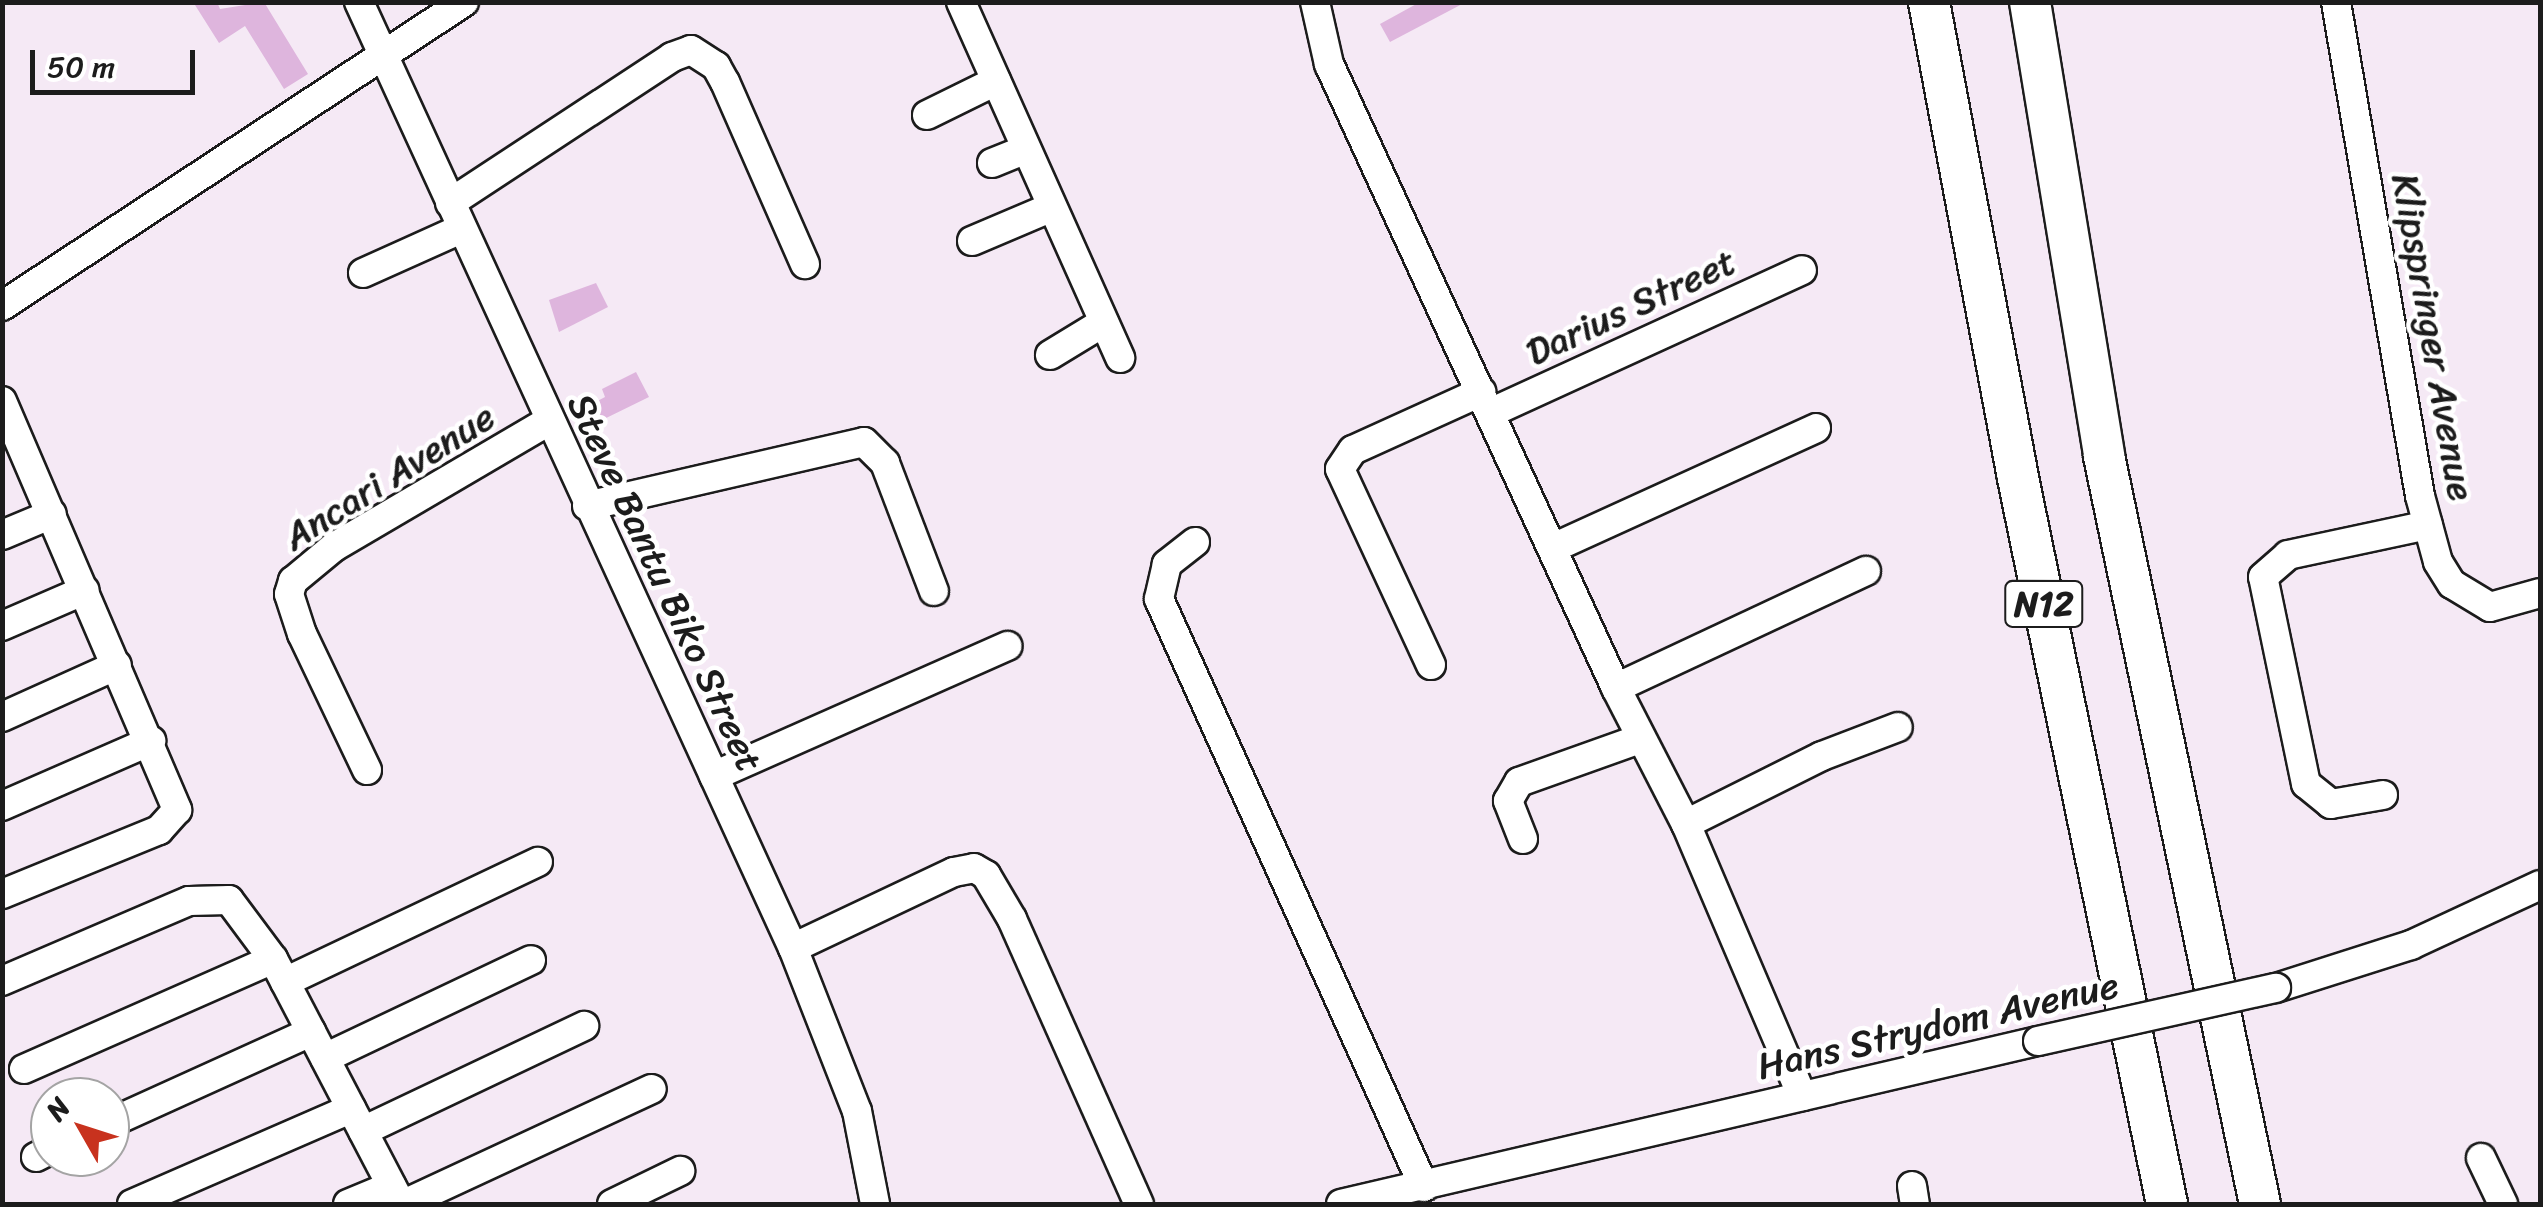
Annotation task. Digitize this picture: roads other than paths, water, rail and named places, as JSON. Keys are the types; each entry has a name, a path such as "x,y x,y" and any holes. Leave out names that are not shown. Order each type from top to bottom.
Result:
{"highway":[{"name":"N12","path":"1929,2 2018,478 2168,1204"},
{"name":"N12","path":"2030,2 2104,456 2260,1204"}],"street":[{"name":"Steve Bantu Biko Street","path":"359,2 547,422 794,948 857,1111 875,1204"},
{"path":"2,306 464,2"},
{"path":"961,2 1120,358"},
{"path":"1315,2 1329,64 1616,688 1686,824 1802,1096"},
{"name":"Klipspringer Avenue","path":"2336,2 2428,525 2438,562 2472,600 2510,606 2540,593"},
{"path":"362,273 455,216 672,56 691,50 716,66 725,82 805,264"},
{"path":"927,115 996,81"},
{"path":"992,163 1026,149"},
{"path":"972,241 1052,207"},
{"name":"Darius Street","path":"1431,665 1340,469 1353,450 1486,402 1802,270"},
{"path":"1050,355 1104,322"},
{"path":"2,400 11,444 52,514 175,799 173,819 2,894"},
{"name":"Ancari Avenue","path":"367,770 302,634 289,594 293,582 334,547 547,422"},
{"path":"1553,548 1816,428"},
{"path":"587,506 864,442 886,463 934,591"},
{"path":"2,536 52,514"},
{"path":"2383,795 2331,804 2306,784 2264,577 2288,555 2428,525"},
{"path":"1195,542 1168,564 1159,600 1424,1187"},
{"path":"1616,688 1866,571"},
{"path":"2,626 85,590"},
{"path":"714,776 1007,646"},
{"path":"2,717 118,665"},
{"path":"1686,824 1822,756 1898,728"},
{"path":"1523,839 1508,801 1519,782 1640,738"},
{"path":"2,806 151,742"},
{"path":"24,1069 279,971 538,862"},
{"path":"794,948 954,872 974,868 986,875 1012,919 1139,1204"},
{"name":"Hans Strydom Avenue","path":"1341,1204 2276,988 2411,945 2540,885"},
{"path":"2,982 203,897 229,900 279,971 399,1198"},
{"path":"325,1058 531,960"},
{"path":"132,1204 357,1120 584,1026"},
{"path":"130,1114 312,1032"},
{"path":"348,1204 399,1198 652,1089"},
{"path":"2480,1158 2502,1204"},
{"path":"612,1204 680,1170"}]}
